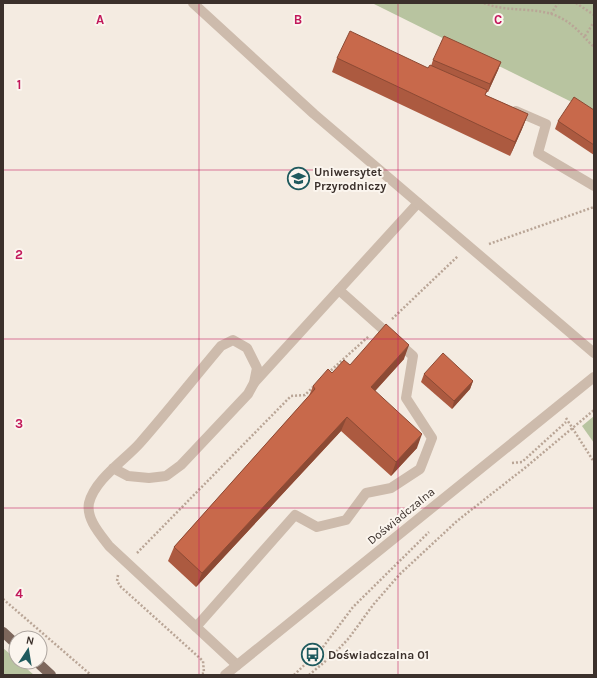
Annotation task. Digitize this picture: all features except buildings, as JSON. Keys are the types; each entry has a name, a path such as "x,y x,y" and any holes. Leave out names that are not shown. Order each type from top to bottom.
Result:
{"street":[{"path":"193,3 314,114 594,353"},
{"path":"510,108 546,124 538,153 594,186"},
{"path":"113,468 128,476 149,478 166,476 181,466 248,394 254,383 418,203"},
{"path":"196,627 296,515 317,528 346,520 366,493 391,488 420,469 432,438 406,398 413,356 339,290"},
{"path":"238,665 127,564 98,533 89,514 90,503 94,492 113,468 139,444 221,346 233,340 247,348 257,368 254,383"},
{"name":"Doświadczalna","path":"225,675 594,377"}],"path":[{"path":"484,3 493,7 551,14 571,24 585,36 594,47"},
{"path":"551,14 558,3"},
{"path":"576,3 594,15"},
{"path":"585,36 594,22"},
{"path":"328,374 396,316 460,254 594,207"},
{"path":"200,675 204,673 203,661 117,581 117,576 291,396 305,395 316,384"},
{"path":"559,405 572,429 594,462"},
{"path":"309,675 334,654 349,638 373,605 400,574 457,521 526,467 594,410"},
{"path":"509,464 522,462 573,415"},
{"path":"294,675 323,647 353,607 434,527"},
{"path":"3,599 91,675"}],"green space":[{"path":"372,3 594,3 594,113"},
{"path":"594,416 594,443 582,426"},
{"path":"3,648 8,652 8,670 28,670 34,675 3,675"}],"place":[{"name":"Uniwersytet Przyrodniczy","path":"298,179"},
{"name":"Doświadczalna 01","path":"313,655"}]}
